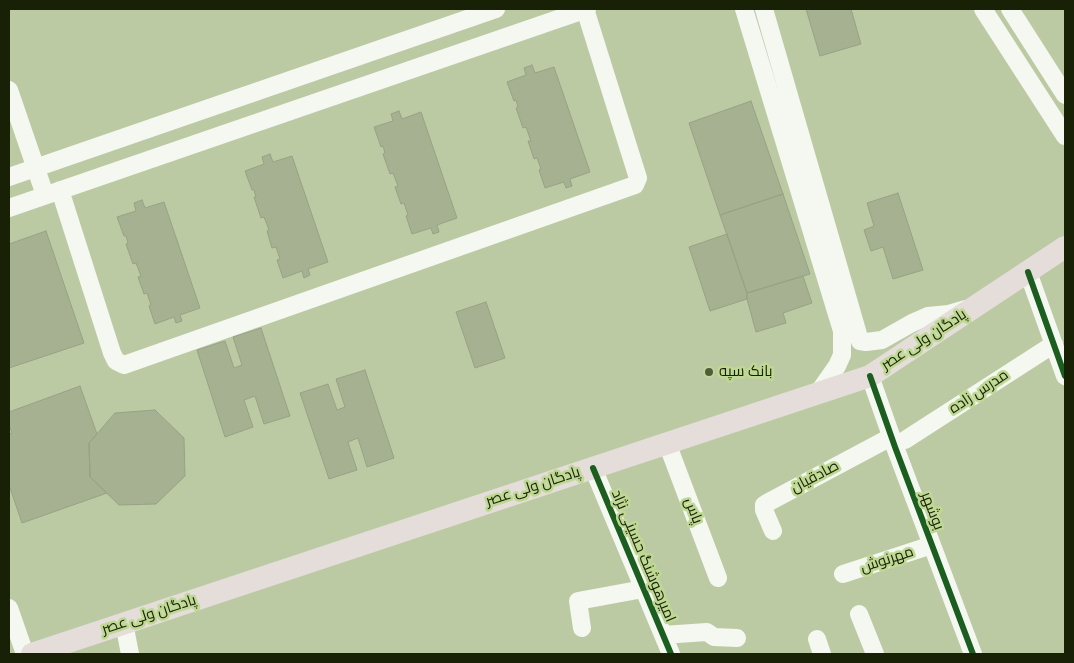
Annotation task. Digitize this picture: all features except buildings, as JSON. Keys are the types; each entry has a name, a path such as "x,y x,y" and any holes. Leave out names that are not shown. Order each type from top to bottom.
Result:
{"main road":[{"name":"پادگان ولی عصر","path":"32,654 870,376 1065,247"}],"street":[{"path":"9,177 496,9"},
{"path":"9,90 35,168 52,193 112,353 116,361 124,365 635,185 638,178 586,9 422,66 52,193 9,208"},
{"path":"744,9 834,277 860,341"},
{"path":"764,9 834,277 842,331 842,355 838,366 818,393"},
{"path":"983,9 1065,136"},
{"path":"1010,9 1065,95"},
{"path":"414,37 422,66"},
{"path":"1028,272 1065,376"},
{"path":"842,346 860,341 882,340 928,316 949,314 976,306"},
{"name":"مدرس زاده","path":"898,441 1054,344"},
{"name":"بوشهر","path":"870,376 898,441 932,545 973,654"},
{"name":"صادقیان","path":"773,531 764,510 764,505 898,441"},
{"name":"پاس","path":"667,443 718,578"},
{"name":"امیرهوشنگ حسینی نژاد","path":"593,468 642,589 671,654"},
{"name":"مهرنوش","path":"843,574 932,545"},
{"path":"582,628 578,601 642,589"},
{"path":"9,608 24,654"},
{"path":"859,614 874,654"},
{"path":"124,624 130,654"},
{"path":"663,635 707,632 714,637 737,638"}],"cycle path":[{"path":"1028,272 1065,376"},
{"path":"870,376 973,654"},
{"path":"593,468 671,654"}],"place":[{"name":"بانک سپه","path":"709,372"}]}
